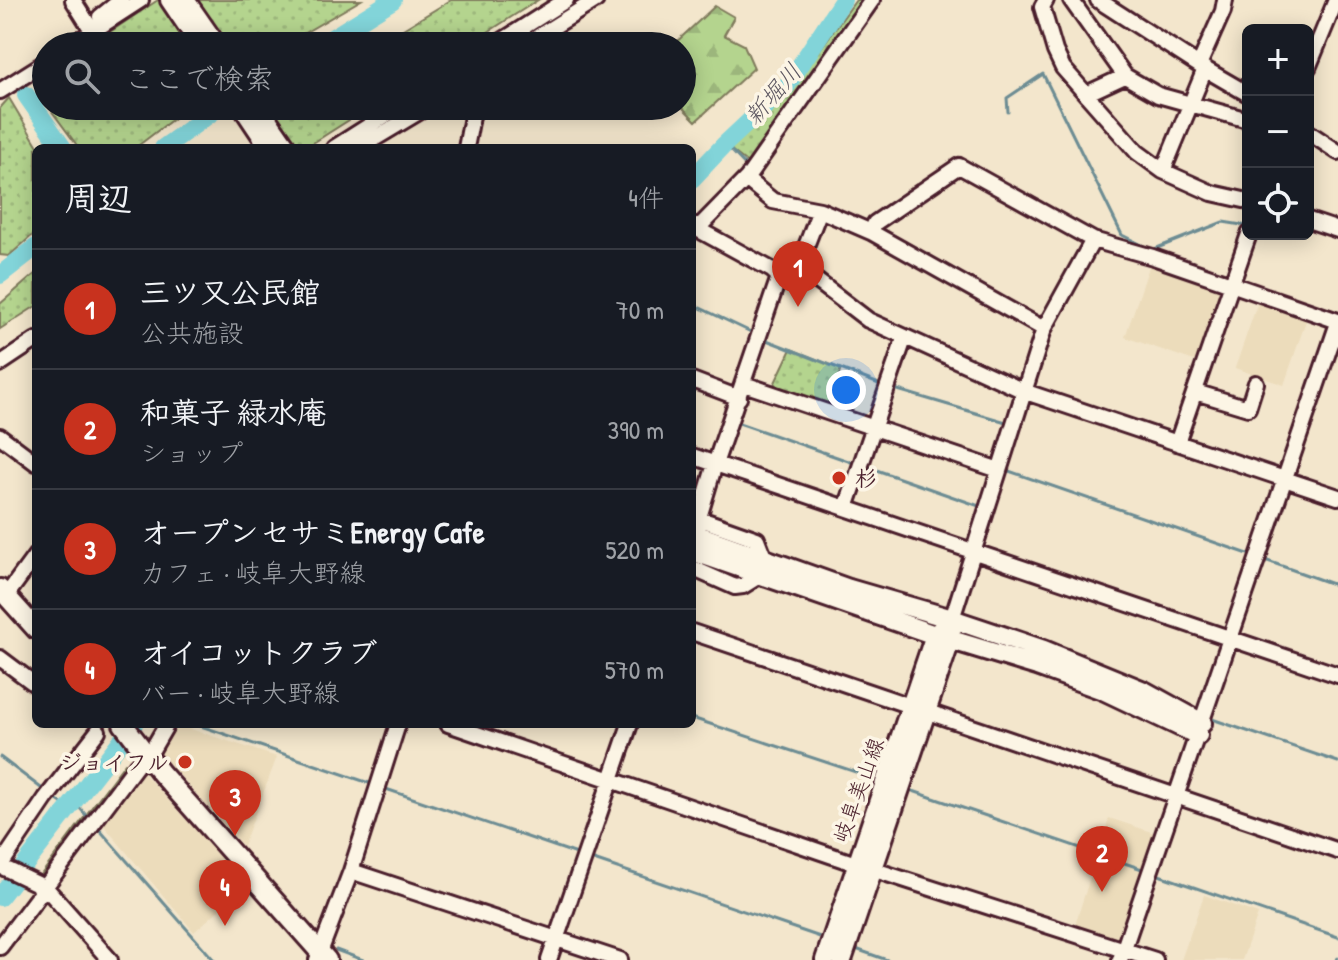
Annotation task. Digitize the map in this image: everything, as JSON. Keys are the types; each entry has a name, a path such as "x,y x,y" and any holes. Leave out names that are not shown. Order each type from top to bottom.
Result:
{"main road":[{"path":"170,0 192,32"},
{"path":"185,0 207,32"},
{"path":"251,120 267,144"},
{"path":"268,120 284,144"},
{"path":"696,533 762,569 943,638 1037,666 1103,690 1200,729"},
{"path":"762,569 952,619 1044,650 1144,691 1200,729"},
{"path":"2,595 32,625"},
{"path":"2,595 32,635"},
{"name":"岐阜美山線","path":"825,960 865,867 952,619"},
{"path":"104,728 145,755"},
{"path":"126,728 145,755 321,958"},
{"name":"岐阜美山線","path":"842,960 865,867"}],"street":[{"path":"73,0 93,32"},
{"path":"93,32 99,19 121,0"},
{"path":"93,32 141,0"},
{"path":"516,32 566,0"},
{"path":"545,32 596,0"},
{"path":"696,226 702,224 746,179 872,0"},
{"path":"1046,0 1042,7 1063,68 1137,152 1163,171 1212,193 1242,200"},
{"path":"1071,0 1125,76 1158,95 1242,118"},
{"path":"1098,0 1242,90"},
{"path":"1163,171 1191,102 1225,0"},
{"path":"1314,53 1336,0"},
{"path":"0,91 32,71"},
{"path":"1086,94 1125,76"},
{"path":"340,144 378,120"},
{"path":"366,144 406,120"},
{"path":"467,144 471,120"},
{"path":"1314,136 1338,152"},
{"path":"871,232 875,223 959,166 1093,240 1338,322 1122,955"},
{"path":"746,179 773,201 820,210 871,232 1044,329"},
{"path":"696,526 779,277 795,264 808,245 820,210"},
{"path":"1314,222 1338,230"},
{"path":"696,228 772,270 779,277"},
{"path":"952,619 1044,329 1093,240"},
{"path":"1177,443 1247,240"},
{"path":"795,264 858,313 904,339 1026,392 1338,497"},
{"path":"846,508 904,339"},
{"path":"0,364 32,343"},
{"path":"696,382 739,398"},
{"path":"1195,392 1248,408 1256,383"},
{"path":"744,384 999,470"},
{"path":"0,436 32,460"},
{"path":"696,457 1338,675"},
{"path":"2,595 32,560"},
{"path":"696,570 735,587 743,586 762,569"},
{"path":"696,633 1338,851"},
{"path":"0,658 32,682"},
{"path":"99,728 49,794 2,867 42,886 110,960"},
{"path":"0,947 42,886 164,728"},
{"path":"321,958 397,728"},
{"path":"459,728 1122,955 1155,960"},
{"path":"549,960 629,728"},
{"path":"351,871 620,960"}],"shaded area":[{"path":"1151,261 1226,286 1200,363 1125,337"},
{"path":"1260,296 1309,312 1284,385 1235,368"},
{"path":"173,728 187,728 277,757 243,846 159,752"},
{"path":"140,769 246,886 194,932 100,821"},
{"path":"1109,818 1157,834 1117,944 1074,928"},
{"path":"1204,895 1258,914 1242,960 1181,960"}],"green space":[{"path":"158,0 361,0 306,32 110,32"},
{"path":"451,0 538,0 488,32 398,32"},
{"path":"856,0 866,0 749,164 731,150 733,143 781,103"},
{"path":"715,6 734,17 724,35 744,45 754,68 696,121 696,32 687,32"},
{"path":"9,98 37,144 32,144 32,236 9,256 0,255 0,108"},
{"path":"58,120 172,120 140,144 76,144"},
{"path":"279,120 349,120 311,144 295,144"},
{"path":"32,276 32,309 0,329 0,304"},
{"path":"791,349 841,369 826,410 772,389"},
{"path":"125,763 130,766 42,883 37,880"}],"waterway":[{"path":"342,32 393,0"},
{"name":"新堀川","path":"696,175 786,87 843,0"},
{"path":"1008,112 1007,98 1043,74 1122,235 1152,250 1223,222 1242,225"},
{"path":"26,95 32,104"},
{"path":"43,120 60,144"},
{"path":"169,144 202,120"},
{"path":"725,144 748,168"},
{"path":"754,174 765,186"},
{"path":"847,214 869,222"},
{"path":"880,228 1044,320"},
{"path":"0,275 32,250"},
{"path":"696,306 753,333"},
{"path":"764,339 884,386"},
{"path":"891,388 1006,422"},
{"path":"736,422 857,464"},
{"path":"865,466 982,507"},
{"path":"1006,470 1251,555"},
{"path":"1262,559 1338,586"},
{"path":"1209,718 1338,762"},
{"path":"696,719 880,780"},
{"name":"新堀川","path":"0,897 131,728"},
{"path":"207,728 372,784"},
{"path":"0,757 45,791"},
{"path":"383,788 580,855"},
{"path":"907,789 1145,870"},
{"path":"54,798 69,808"},
{"path":"74,801 90,820"},
{"path":"98,828 214,960"},
{"path":"588,858 826,939"},
{"path":"1156,874 1338,937"},
{"path":"853,948 887,960"},
{"path":"336,950 363,960"}],"place":[{"name":"三ツ又公民館","path":"798,307"},
{"name":"杉","path":"839,478"},
{"name":"ジョイフル","path":"185,762"},
{"name":"オープンセサミEnergy Cafe","path":"235,836"},
{"name":"和菓子 緑水庵","path":"1102,892"},
{"name":"オイコットクラブ","path":"225,926"}]}
